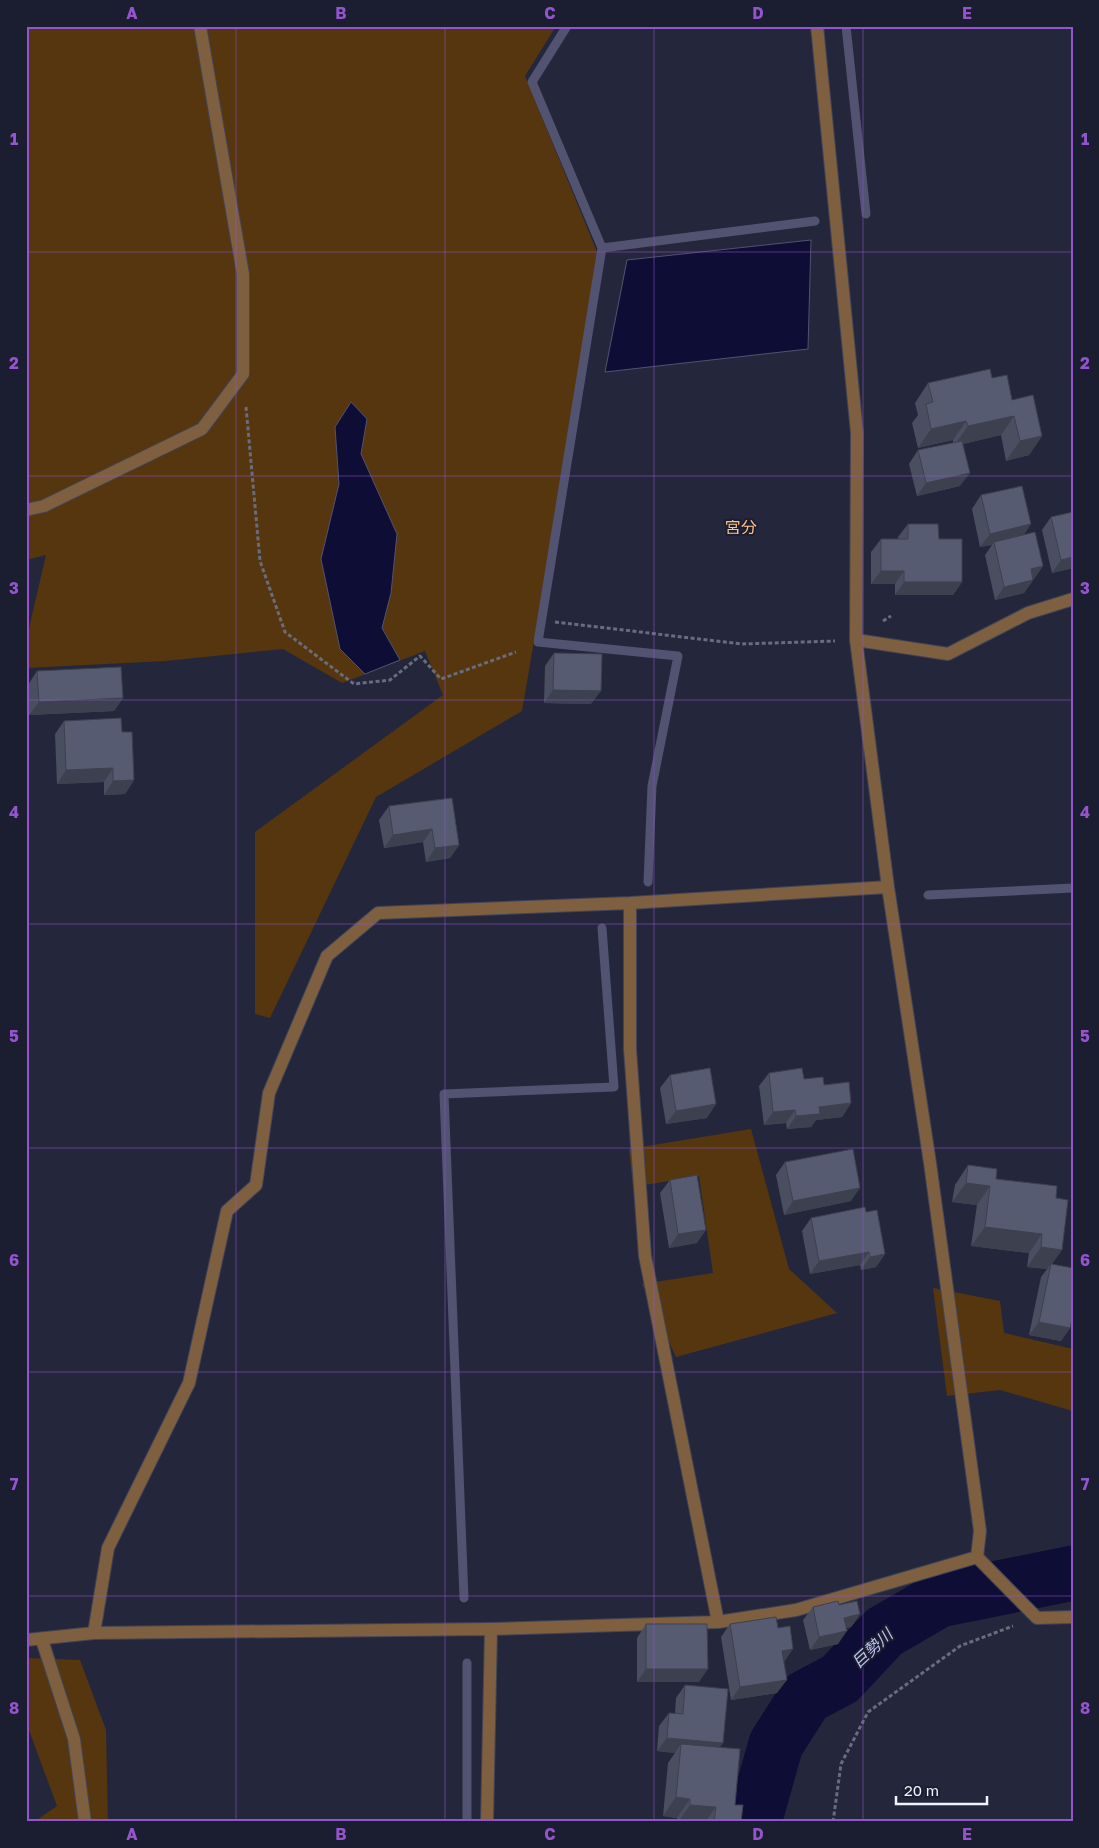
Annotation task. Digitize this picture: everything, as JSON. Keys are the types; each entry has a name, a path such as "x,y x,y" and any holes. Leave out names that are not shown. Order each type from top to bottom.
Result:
{"street":[{"path":"26,510 44,506 202,429 243,374 243,274 200,26"},
{"path":"817,26 857,433 856,640 888,887 930,1163 979,1521 980,1531 977,1557"},
{"path":"856,640 948,654 1028,613 1073,599"},
{"path":"94,1633 108,1548 189,1383 227,1210 256,1185 269,1093 327,956 378,913 630,903 888,887"},
{"path":"630,903 630,1049 645,1256 718,1622"},
{"path":"977,1557 1037,1618 1073,1617"},
{"path":"26,1640 42,1640 94,1633 491,1629 718,1622 796,1610 977,1557"},
{"path":"488,1822 491,1629"},
{"path":"42,1640 74,1739 85,1822"}],"path":[{"path":"243,374 260,561 285,632 354,684 390,680 420,656 442,679 516,652"},
{"path":"555,622 742,644 856,640 892,616"},
{"path":"833,1822 841,1764 868,1712 960,1646 1037,1618"}],"shaded area":[{"path":"26,26 556,26 525,76 597,252 577,390 522,711 376,797 270,1018 255,1014 255,832 443,695 425,651 342,683 283,649 165,661 26,668 26,641 46,555 26,560"},
{"path":"811,240 808,349 605,372 627,260"},
{"path":"351,402 367,419 361,454 397,534 391,593 382,628 400,660 365,674 340,649 321,559 339,484 335,427"},
{"path":"751,1129 789,1269 837,1313 676,1357 642,1284 713,1273 699,1176 633,1187 629,1149"},
{"path":"933,1288 1000,1301 1004,1333 1073,1349 1073,1411 1000,1390 947,1396"},
{"path":"26,1658 80,1660 106,1730 108,1822 34,1822 57,1806 26,1722"}],"building":[{"path":"990,369 992,378 1007,375 1012,400 1033,395 1042,436 1020,441 1014,416 968,426 966,421 931,429 926,404 933,402 928,383"},
{"path":"962,441 970,473 926,483 918,450"},
{"path":"1022,486 1031,524 990,534 981,495"},
{"path":"1073,512 1073,557 1061,560 1051,517"},
{"path":"908,524 938,524 939,539 962,539 962,582 904,582 904,571 881,571 881,539 908,539"},
{"path":"1035,532 1043,566 1031,569 1033,580 1004,587 994,542"},
{"path":"554,653 602,654 601,691 553,690"},
{"path":"121,667 123,698 39,702 37,671"},
{"path":"121,718 122,732 132,732 134,780 113,781 113,768 66,770 64,721"},
{"path":"452,798 459,845 435,848 432,829 393,835 389,806"},
{"path":"710,1068 716,1104 676,1111 670,1075"},
{"path":"802,1068 804,1079 823,1077 824,1085 849,1082 851,1103 819,1107 820,1114 796,1116 795,1110 773,1112 769,1073"},
{"path":"853,1149 860,1188 793,1201 785,1162"},
{"path":"968,1165 997,1169 996,1179 1057,1186 1056,1198 1068,1200 1062,1250 1041,1247 1042,1234 985,1227 990,1186 966,1183"},
{"path":"697,1175 706,1230 678,1234 670,1180"},
{"path":"865,1207 866,1212 877,1210 885,1254 870,1257 869,1252 819,1261 811,1218"},
{"path":"1051,1264 1073,1268 1073,1315 1070,1328 1039,1322"},
{"path":"838,1601 839,1605 857,1601 860,1614 844,1618 847,1631 819,1637 813,1607"},
{"path":"776,1617 778,1628 790,1626 793,1649 782,1651 787,1680 740,1687 730,1624"},
{"path":"646,1624 707,1624 708,1669 646,1669"},
{"path":"685,1685 728,1689 723,1743 667,1738 669,1713 683,1714"},
{"path":"681,1744 740,1749 735,1805 743,1805 741,1822 714,1822 716,1807 690,1805 690,1799 676,1797"}],"waterway":[{"path":"567,26 532,82 602,248 538,642 678,656 652,786 648,882"},
{"path":"846,26 866,214"},
{"path":"602,248 815,221"},
{"path":"928,895 1073,888"},
{"path":"464,1598 444,1094 614,1087 602,928"},
{"name":"巨勢川","path":"754,1822 776,1744 806,1697 840,1679 884,1632 939,1600 1073,1573"},
{"path":"467,1663 467,1822"}],"district":[{"name":"宮分","path":"741,527"}]}
